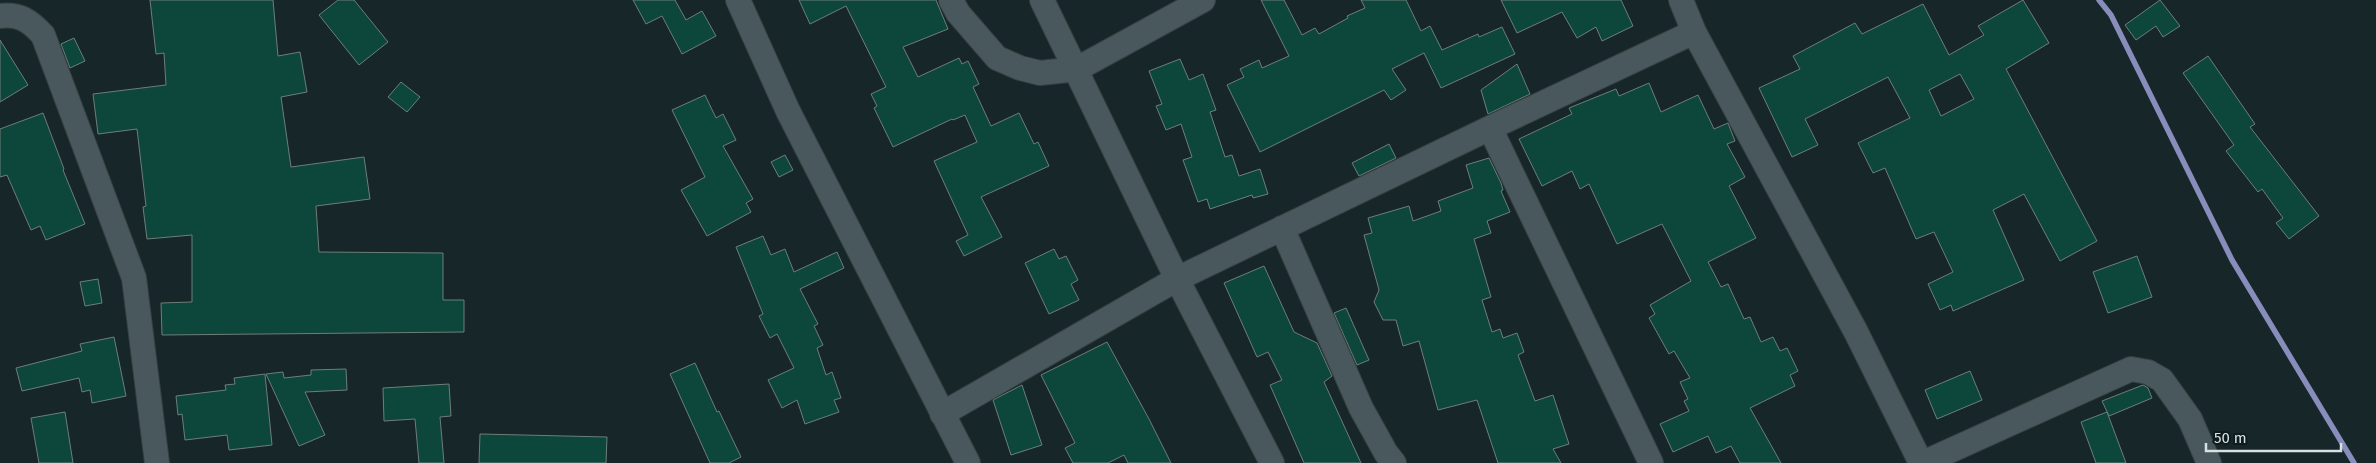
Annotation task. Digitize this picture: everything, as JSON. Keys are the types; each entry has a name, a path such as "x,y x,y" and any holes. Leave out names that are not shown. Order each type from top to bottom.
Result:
{"street":[{"path":"738,0 788,111 968,463"},
{"path":"951,0 958,13 997,58 1020,68 1040,73 1076,69 1203,0"},
{"path":"1042,0 1177,279 1272,463"},
{"path":"1681,0 1694,32 1856,332 1922,463 2131,370 2148,372 2162,380 2190,419 2209,463"},
{"path":"0,16 21,16 34,24 42,35 134,278 157,463"},
{"path":"942,414 1177,279 1694,32"},
{"path":"1490,128 1651,463"},
{"path":"1282,228 1361,408 1386,453 1394,463"}],"building":[{"path":"150,0 273,0 278,56 300,52 307,92 281,97 291,167 364,157 370,199 316,206 319,252 443,253 443,300 464,300 464,332 162,335 161,303 192,302 192,235 147,239 143,207 146,206 137,129 98,134 93,94 166,85 164,53 156,54"},
{"path":"338,0 354,0 388,42 359,65 319,15"},
{"path":"633,0 675,0 686,20 702,11 716,36 682,54 662,16 646,24"},
{"path":"799,0 936,0 948,29 903,47 918,77 959,58 962,64 968,61 979,84 973,87 991,126 1019,113 1034,144 1038,142 1049,166 981,197 1002,237 964,256 956,241 968,235 934,161 977,142 965,115 952,119 893,147 874,108 877,106 871,94 886,87 846,6 810,24"},
{"path":"1261,0 1284,0 1302,35 1315,28 1319,34 1348,18 1347,16 1365,8 1361,0 1406,0 1421,31 1430,26 1442,50 1478,34 1479,37 1502,27 1515,54 1441,88 1424,53 1392,69 1406,90 1391,100 1384,90 1260,152 1227,85 1244,77 1240,69 1259,60 1262,68 1289,56"},
{"path":"1501,0 1621,0 1633,26 1602,41 1596,27 1577,38 1562,12 1517,33"},
{"path":"2023,0 2049,43 2006,69 2097,241 2060,261 2024,194 1993,210 2024,280 1953,311 1951,305 1940,310 1928,284 1953,272 1934,232 1916,239 1885,168 1873,173 1858,143 1910,118 1888,77 1805,119 1818,145 1792,157 1759,88 1800,69 1793,56 1855,23 1862,34 1923,4 1949,55 1984,35 1978,26","holes":["1960,74 1974,99 1941,116 1929,90"]},
{"path":"2160,0 2180,26 2163,37 2156,26 2136,40 2125,25"},
{"path":"74,38 85,61 70,68 61,44"},
{"path":"0,40 28,85 0,102"},
{"path":"2208,56 2255,124 2250,127 2319,216 2289,239 2276,223 2283,218 2262,189 2258,192 2226,151 2234,145 2183,73"},
{"path":"1180,59 1189,80 1203,74 1216,110 1210,112 1225,157 1232,155 1239,176 1260,169 1268,194 1253,198 1252,195 1210,209 1207,199 1198,202 1183,160 1192,157 1181,124 1166,130 1156,106 1162,104 1149,71"},
{"path":"1517,64 1530,94 1488,114 1481,90"},
{"path":"401,82 420,97 407,112 388,97"},
{"path":"1649,83 1661,112 1698,95 1714,129 1728,123 1735,141 1727,144 1745,177 1729,186 1756,238 1708,262 1721,287 1728,284 1744,319 1750,317 1761,342 1773,337 1780,351 1787,348 1798,371 1790,375 1795,386 1750,408 1781,463 1740,463 1731,446 1716,453 1708,436 1673,452 1660,424 1689,411 1684,401 1688,399 1680,382 1690,378 1674,351 1669,354 1649,318 1655,314 1650,305 1691,281 1662,224 1617,244 1589,184 1580,189 1572,171 1542,186 1519,139 1572,114 1569,108 1616,89 1619,96"},
{"path":"705,95 716,118 723,114 736,140 723,146 753,199 746,203 751,212 707,236 681,190 705,177 672,110"},
{"path":"43,113 85,224 46,240 40,226 31,230 7,175 0,177 0,129"},
{"path":"1389,144 1396,158 1359,176 1352,163"},
{"path":"785,155 793,170 779,177 771,162"},
{"path":"1489,158 1501,183 1503,190 1501,191 1510,212 1487,221 1491,233 1474,239 1491,297 1482,300 1492,332 1500,329 1503,338 1517,333 1524,352 1518,355 1535,401 1553,395 1569,444 1553,449 1561,463 1498,463 1477,400 1438,410 1419,341 1403,346 1396,320 1383,320 1374,302 1379,290 1364,235 1372,233 1368,218 1409,206 1413,221 1441,211 1438,201 1473,188 1466,165"},
{"path":"763,236 771,255 785,249 794,272 837,252 844,268 800,289 818,324 814,326 823,345 817,348 826,375 832,372 841,398 834,400 839,412 805,424 797,400 782,408 768,380 794,368 777,334 770,338 759,316 763,314 736,247"},
{"path":"1054,249 1059,259 1066,256 1078,280 1071,284 1079,300 1049,314 1025,263"},
{"path":"2137,256 2152,297 2108,313 2093,272"},
{"path":"1264,266 1294,332 1317,343 1332,376 1324,382 1361,463 1304,463 1270,385 1282,380 1268,352 1257,357 1224,283"},
{"path":"98,279 102,303 85,306 80,282"},
{"path":"1346,308 1369,360 1357,365 1334,313"},
{"path":"114,337 126,396 92,403 90,390 82,392 79,378 22,391 16,368 82,351 80,344"},
{"path":"1107,342 1171,463 1128,463 1124,455 1108,463 1073,463 1065,448 1075,443 1041,375"},
{"path":"695,363 717,412 719,411 741,457 729,463 710,463 670,374"},
{"path":"346,369 347,390 305,392 325,435 299,446 266,374 283,372 284,378 311,375 311,370"},
{"path":"1970,371 1982,400 1937,419 1925,390"},
{"path":"265,374 272,445 229,450 227,435 185,440 182,414 178,415 176,396 226,390 225,385 235,384 234,378"},
{"path":"449,384 451,416 440,417 444,463 419,463 415,419 384,421 383,388"},
{"path":"1022,385 1042,445 1011,455 993,400"},
{"path":"2143,385 2148,388 2152,398 2109,416 2102,401"},
{"path":"65,412 73,463 39,463 31,418"},
{"path":"2107,412 2126,463 2096,463 2081,422"},
{"path":"480,434 607,437 606,463 479,463"}],"waterway":[{"path":"2099,0 2111,15 2232,260 2354,463"}]}
